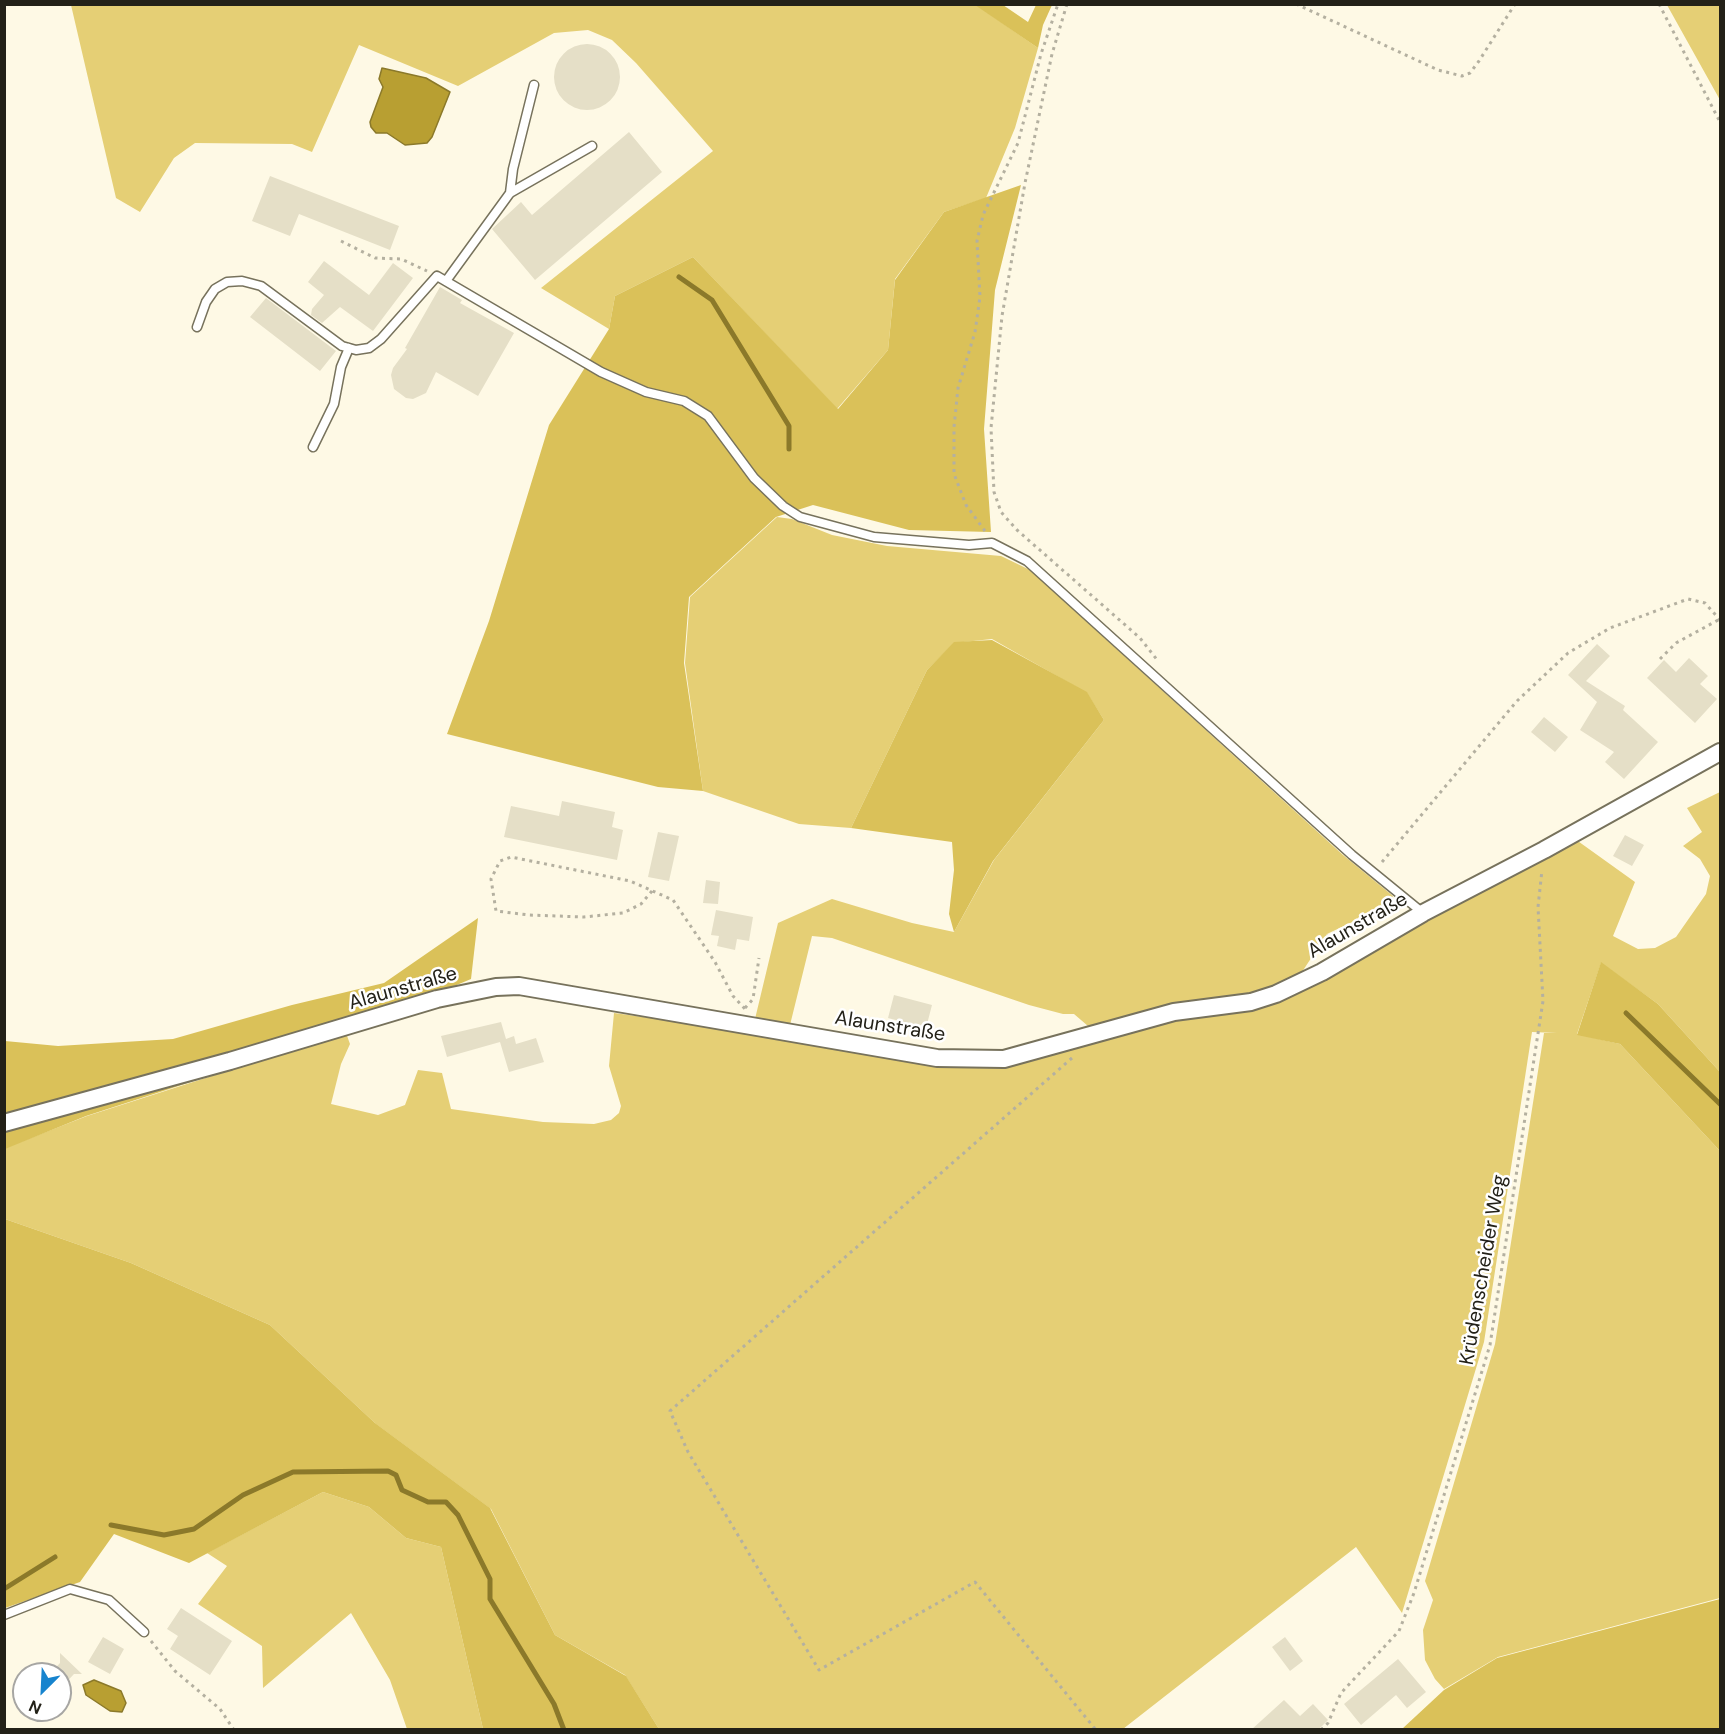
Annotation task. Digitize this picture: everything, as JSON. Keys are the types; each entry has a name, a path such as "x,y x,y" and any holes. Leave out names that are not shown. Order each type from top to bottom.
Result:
{"street":[{"name":"Alaunstraße","path":"4,1123 230,1061 436,999 496,987 519,986 746,1016 937,1058 1005,1059 1174,1012 1251,1002 1276,994 1322,972 1423,913 1544,850 1720,752"}],"lane":[{"path":"510,194 513,169 534,85"},
{"path":"446,281 510,194 591,146"},
{"path":"197,327 206,302 215,289 227,282 242,281 261,286 342,346 369,348 381,339 437,276 601,372 646,392 684,401 708,416 754,478 783,507 800,517 874,537 969,545 992,543 1027,561 1047,576 1352,855 1423,913"},
{"path":"313,447 334,404 341,368 349,348"},
{"path":"4,1615 70,1589 109,1600 144,1632"}],"path":[{"path":"992,543 983,526 966,505 954,474 954,427 958,388 975,332 980,297 976,241 983,215 1018,143 1041,54 1059,4"},
{"path":"1067,4 1052,54 1024,183 1002,316 991,428 994,492 1001,512 1008,521 1140,638 1159,663"},
{"path":"1296,4 1438,70 1462,76 1470,73 1479,61 1515,4"},
{"path":"1659,4 1720,122"},
{"path":"341,241 375,258 401,259 437,276"},
{"path":"1380,864 1525,693 1568,653 1610,628 1693,598 1705,603 1720,620 1676,643 1660,659"},
{"path":"1525,693 1531,695"},
{"name":"Krüdenscheider Weg","path":"1321,1730 1328,1723 1341,1693 1399,1631 1414,1593 1490,1345 1543,1001 1538,907 1544,850"},
{"path":"652,891 641,904 623,913 584,917 529,915 496,911 491,879 500,861 511,857 630,881 674,900 715,962 746,1016"},
{"path":"1312,957 1322,952 1328,936 1349,926 1378,925 1391,932"},
{"path":"746,1016 753,999 759,958"},
{"path":"1091,1035 1081,1050 670,1411 688,1452 819,1670 975,1582 1096,1730"},
{"path":"144,1632 174,1671 220,1710 234,1730"}],"shaded area":[{"path":"975,4 1038,48 1015,128 986,198 944,212 895,279 888,350 837,409 693,257 615,296 609,329 541,288 713,151 636,63 612,40 588,30 554,33 458,86 359,45 312,152 292,144 195,143 174,158 140,212 116,198 71,5"},
{"path":"975,5 1003,5 1028,22 1036,5 1052,5 1043,25 1038,48"},
{"path":"1667,5 1720,5 1720,100"},
{"path":"382,68 426,78 450,92 432,137 427,143 405,145 387,133 376,133 371,127 370,122 383,87 379,79"},
{"path":"1021,185 995,290 984,429 991,532 909,530 813,505 776,517 689,597 684,663 703,791 658,787 447,734 489,621 549,425 609,329 615,296 693,257 838,409 888,350 895,280 944,212"},
{"path":"777,517 792,519 832,535 887,546 1001,556 1030,570 1343,855 1393,896 1388,905 1327,934 1300,975 1253,993 1141,1012 1088,1026 1074,1014 1063,1014 1029,1005 832,938 812,936 790,1025 755,1019 778,923 832,899 912,923 954,932 994,860 1104,720 1087,693 992,639 954,643 927,670 851,828 799,824 703,791 685,663 690,597"},
{"path":"992,640 1087,692 1104,720 993,861 954,932 949,914 954,870 952,842 851,828 927,670 954,642"},
{"path":"1720,792 1720,1072 1658,1004 1601,963 1577,1034 1620,1044 1720,1151 1720,1598 1498,1657 1444,1689 1435,1679 1425,1660 1423,1630 1433,1600 1425,1581 1495,1344 1544,1033 1557,1033 1532,1032 1484,1342 1402,1613 1356,1547 1123,1729 659,1729 625,1675 555,1635 491,1509 376,1424 270,1325 131,1263 5,1219 5,1148 87,1116 346,1033 350,1044 341,1064 331,1104 378,1115 405,1105 418,1070 442,1073 451,1109 543,1122 594,1124 611,1120 619,1113 621,1106 609,1066 614,1013 804,1039 971,1066 1194,1015 1234,1011 1575,839 1635,882 1613,936 1638,949 1655,948 1676,937 1706,894 1710,876 1700,859 1683,846 1702,832 1687,808"},
{"path":"478,918 471,979 345,1032 86,1116 5,1149 5,1041 58,1046 173,1039 292,1005 384,983"},
{"path":"1601,962 1658,1004 1720,1072 1720,1151 1620,1044 1577,1035"},
{"path":"5,1219 131,1263 270,1325 375,1423 490,1508 555,1635 626,1676 659,1729 483,1729 441,1547 406,1538 369,1507 323,1492 189,1563 114,1534 80,1582 5,1608"},
{"path":"323,1492 369,1507 406,1538 441,1547 483,1729 407,1729 390,1680 351,1613 263,1688 262,1646 198,1604 227,1566 207,1553"},
{"path":"1720,1599 1720,1729 1402,1729 1444,1690 1497,1658"},
{"path":"94,1680 121,1691 126,1703 122,1712 110,1711 86,1695 83,1685"}],"building":[{"path":"587,44 599,47 610,54 617,65 620,77 617,89 610,100 599,107 587,110 575,107 564,100 557,89 554,77 557,65 564,54 575,47"},
{"path":"629,132 662,172 535,280 492,229 521,202 532,215"},
{"path":"270,176 399,226 390,250 299,214 290,236 252,221"},
{"path":"324,261 369,295 393,263 413,278 373,331 340,307 322,323 311,315 312,309 324,295 308,282"},
{"path":"440,287 462,300 460,303 514,333 478,396 436,372 426,393 413,399 406,398 394,389 391,375 393,368 407,349 405,348"},
{"path":"266,298 336,351 320,371 250,317"},
{"path":"1597,644 1610,656 1586,681 1625,706 1623,710 1658,742 1624,779 1605,762 1614,752 1580,730 1597,702 1568,675"},
{"path":"1689,658 1708,676 1700,684 1717,699 1695,723 1647,678 1664,660 1676,672"},
{"path":"1544,717 1568,737 1555,752 1531,732"},
{"path":"562,801 615,812 612,827 623,830 617,860 504,837 511,806 559,816"},
{"path":"658,832 679,836 669,881 648,877"},
{"path":"1625,835 1644,845 1632,866 1613,856"},
{"path":"706,880 720,882 718,904 703,903"},
{"path":"716,910 753,917 749,941 737,939 735,950 717,946 719,936 711,935"},
{"path":"894,995 932,1005 926,1028 888,1018"},
{"path":"501,1022 506,1039 514,1036 516,1044 536,1038 544,1062 509,1072 500,1042 447,1057 441,1036"},
{"path":"181,1608 232,1641 210,1675 170,1649 178,1636 167,1629"},
{"path":"103,1637 124,1649 110,1674 88,1662"},
{"path":"1285,1637 1303,1661 1290,1671 1272,1647"},
{"path":"60,1653 69,1662 60,1662"},
{"path":"1398,1659 1426,1692 1407,1708 1396,1695 1361,1725 1344,1704"},
{"path":"72,1664 82,1674 72,1676"},
{"path":"1284,1700 1300,1716 1313,1704 1328,1720 1318,1730 1251,1730"}],"waterway":[{"path":"679,277 712,300 789,426 789,449"},
{"path":"1626,1013 1720,1104"},
{"path":"111,1525 164,1535 194,1529 243,1495 293,1472 388,1471 396,1475 402,1490 428,1502 446,1502 458,1515 490,1579 490,1599 554,1704 564,1730"},
{"path":"4,1589 55,1557"}]}
